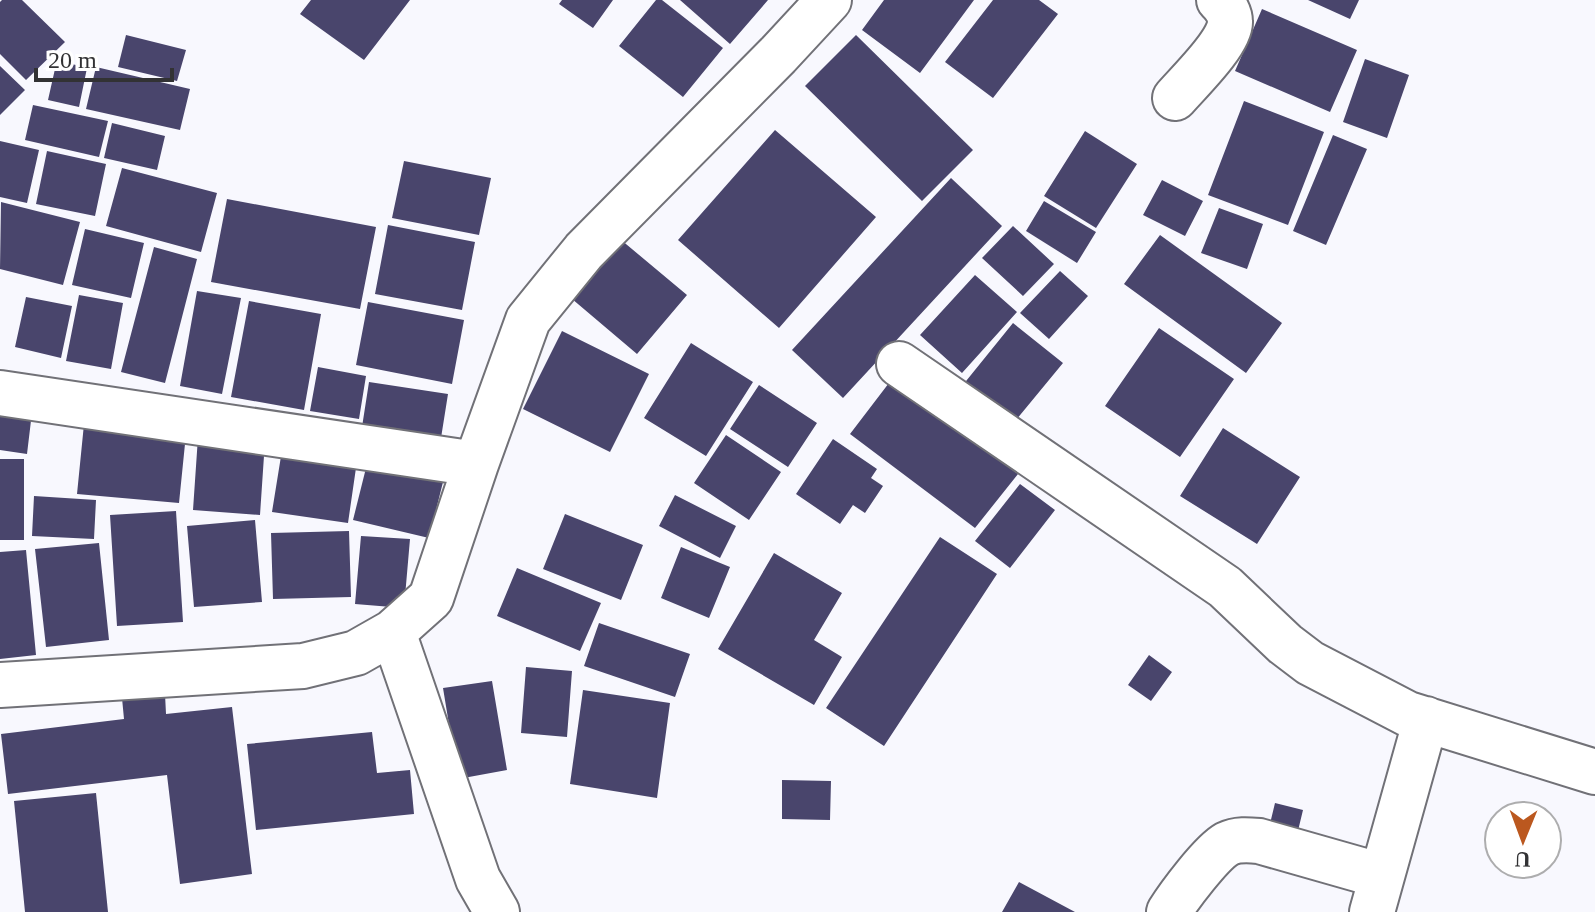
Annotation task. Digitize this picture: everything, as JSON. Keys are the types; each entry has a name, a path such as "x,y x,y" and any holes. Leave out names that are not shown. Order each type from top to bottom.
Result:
{"street":[{"path":"1175,98 1227,38 1231,23 1228,11 1219,0"},
{"path":"0,685 303,666 356,653 393,632 431,598 528,320 584,251 818,3"},
{"path":"899,364 1225,587 1285,644 1310,663 1408,714 1595,772"},
{"path":"0,393 476,464"},
{"path":"393,632 478,879 497,912"},
{"path":"1169,912 1215,855 1227,844 1242,839 1259,841 1377,894 1426,719"}],"building":[{"path":"2,0 22,0 65,42 26,80 0,54"},
{"path":"311,0 410,0 364,60 300,14"},
{"path":"562,0 613,0 593,28 559,4"},
{"path":"656,0 662,0 723,48 683,97 619,46"},
{"path":"680,0 768,0 730,44"},
{"path":"884,0 974,0 920,73 862,30"},
{"path":"993,0 1039,0 1058,14 993,98 945,62"},
{"path":"1308,0 1359,0 1350,19"},
{"path":"1262,9 1357,50 1330,112 1235,71"},
{"path":"126,35 186,50 177,81 118,67"},
{"path":"856,35 973,150 922,201 805,86"},
{"path":"1365,59 1409,75 1387,138 1343,122"},
{"path":"57,60 87,68 79,107 48,100"},
{"path":"0,66 25,90 0,115"},
{"path":"96,67 190,89 180,130 86,109"},
{"path":"1244,101 1324,132 1288,225 1208,195"},
{"path":"33,105 108,121 99,157 25,140"},
{"path":"112,123 165,136 157,170 104,158"},
{"path":"775,130 876,217 779,328 678,240"},
{"path":"1085,131 1137,164 1096,228 1044,196"},
{"path":"1333,135 1367,149 1326,245 1293,231"},
{"path":"0,141 39,150 27,203 0,197"},
{"path":"47,151 106,164 95,216 36,204"},
{"path":"404,161 491,178 479,235 392,218"},
{"path":"122,168 217,193 201,252 106,226"},
{"path":"951,178 1002,226 843,398 792,350"},
{"path":"1162,180 1203,201 1185,236 1143,215"},
{"path":"227,199 376,227 360,309 211,282"},
{"path":"1044,201 1096,232 1077,263 1026,231"},
{"path":"1,202 80,222 63,285 0,269"},
{"path":"1219,208 1263,224 1247,269 1201,253"},
{"path":"388,225 475,242 462,310 375,294"},
{"path":"1013,226 1054,264 1023,296 982,258"},
{"path":"85,229 144,243 131,298 72,285"},
{"path":"614,234 687,295 637,354 565,293"},
{"path":"1160,235 1282,323 1246,373 1124,284"},
{"path":"154,247 197,259 165,383 121,372"},
{"path":"1060,271 1088,296 1049,339 1020,313"},
{"path":"975,275 1017,312 962,373 920,335"},
{"path":"197,291 241,298 222,394 180,386"},
{"path":"79,295 123,303 111,369 66,361"},
{"path":"26,297 72,306 61,358 15,347"},
{"path":"249,301 321,314 304,410 231,397"},
{"path":"368,302 464,320 452,384 356,365"},
{"path":"1013,323 1063,363 1007,431 958,391"},
{"path":"1159,328 1234,379 1180,457 1105,406"},
{"path":"562,331 649,374 610,452 523,409"},
{"path":"691,343 753,382 706,456 644,418"},
{"path":"318,367 366,376 359,419 310,411"},
{"path":"892,379 1018,474 975,528 850,434"},
{"path":"369,382 448,394 441,438 362,427"},
{"path":"759,385 817,423 788,467 730,429"},
{"path":"0,400 33,404 27,454 0,450"},
{"path":"84,424 186,434 179,503 77,494"},
{"path":"1223,428 1300,477 1257,544 1180,496"},
{"path":"726,435 781,472 749,520 694,483"},
{"path":"198,437 265,441 260,515 193,510"},
{"path":"833,439 877,469 871,478 883,486 865,513 853,505 840,524 796,494"},
{"path":"282,450 357,461 348,523 272,512"},
{"path":"0,459 24,459 24,540 0,540"},
{"path":"367,464 443,482 429,538 353,520"},
{"path":"1020,484 1055,510 1010,568 975,541"},
{"path":"675,495 736,526 720,558 659,526"},
{"path":"34,496 96,500 94,539 32,536"},
{"path":"176,511 183,622 117,626 110,515"},
{"path":"565,514 643,545 621,600 543,569"},
{"path":"255,520 262,602 194,607 187,526"},
{"path":"349,531 351,597 273,599 271,533"},
{"path":"361,536 410,539 404,608 355,604"},
{"path":"940,537 997,574 884,746 826,708"},
{"path":"99,543 109,640 46,647 35,549"},
{"path":"681,547 730,567 709,618 661,598"},
{"path":"26,550 36,655 0,659 0,552"},
{"path":"774,553 842,593 814,640 842,657 814,705 718,649"},
{"path":"517,568 601,603 580,651 497,616"},
{"path":"599,623 690,654 675,697 584,666"},
{"path":"1149,655 1172,672 1151,701 1128,685"},
{"path":"526,667 572,671 567,737 521,733"},
{"path":"492,681 507,770 458,779 443,688"},
{"path":"583,690 670,703 657,798 570,784"},
{"path":"165,694 166,714 232,707 252,874 180,884 167,775 8,794 1,734 124,719 122,698"},
{"path":"372,732 377,773 410,770 414,814 256,830 247,744"},
{"path":"782,780 831,781 830,820 782,819"},
{"path":"96,793 108,912 25,912 14,801"},
{"path":"1275,803 1303,810 1296,839 1268,832"},
{"path":"1019,882 1075,912 1002,912"}]}
